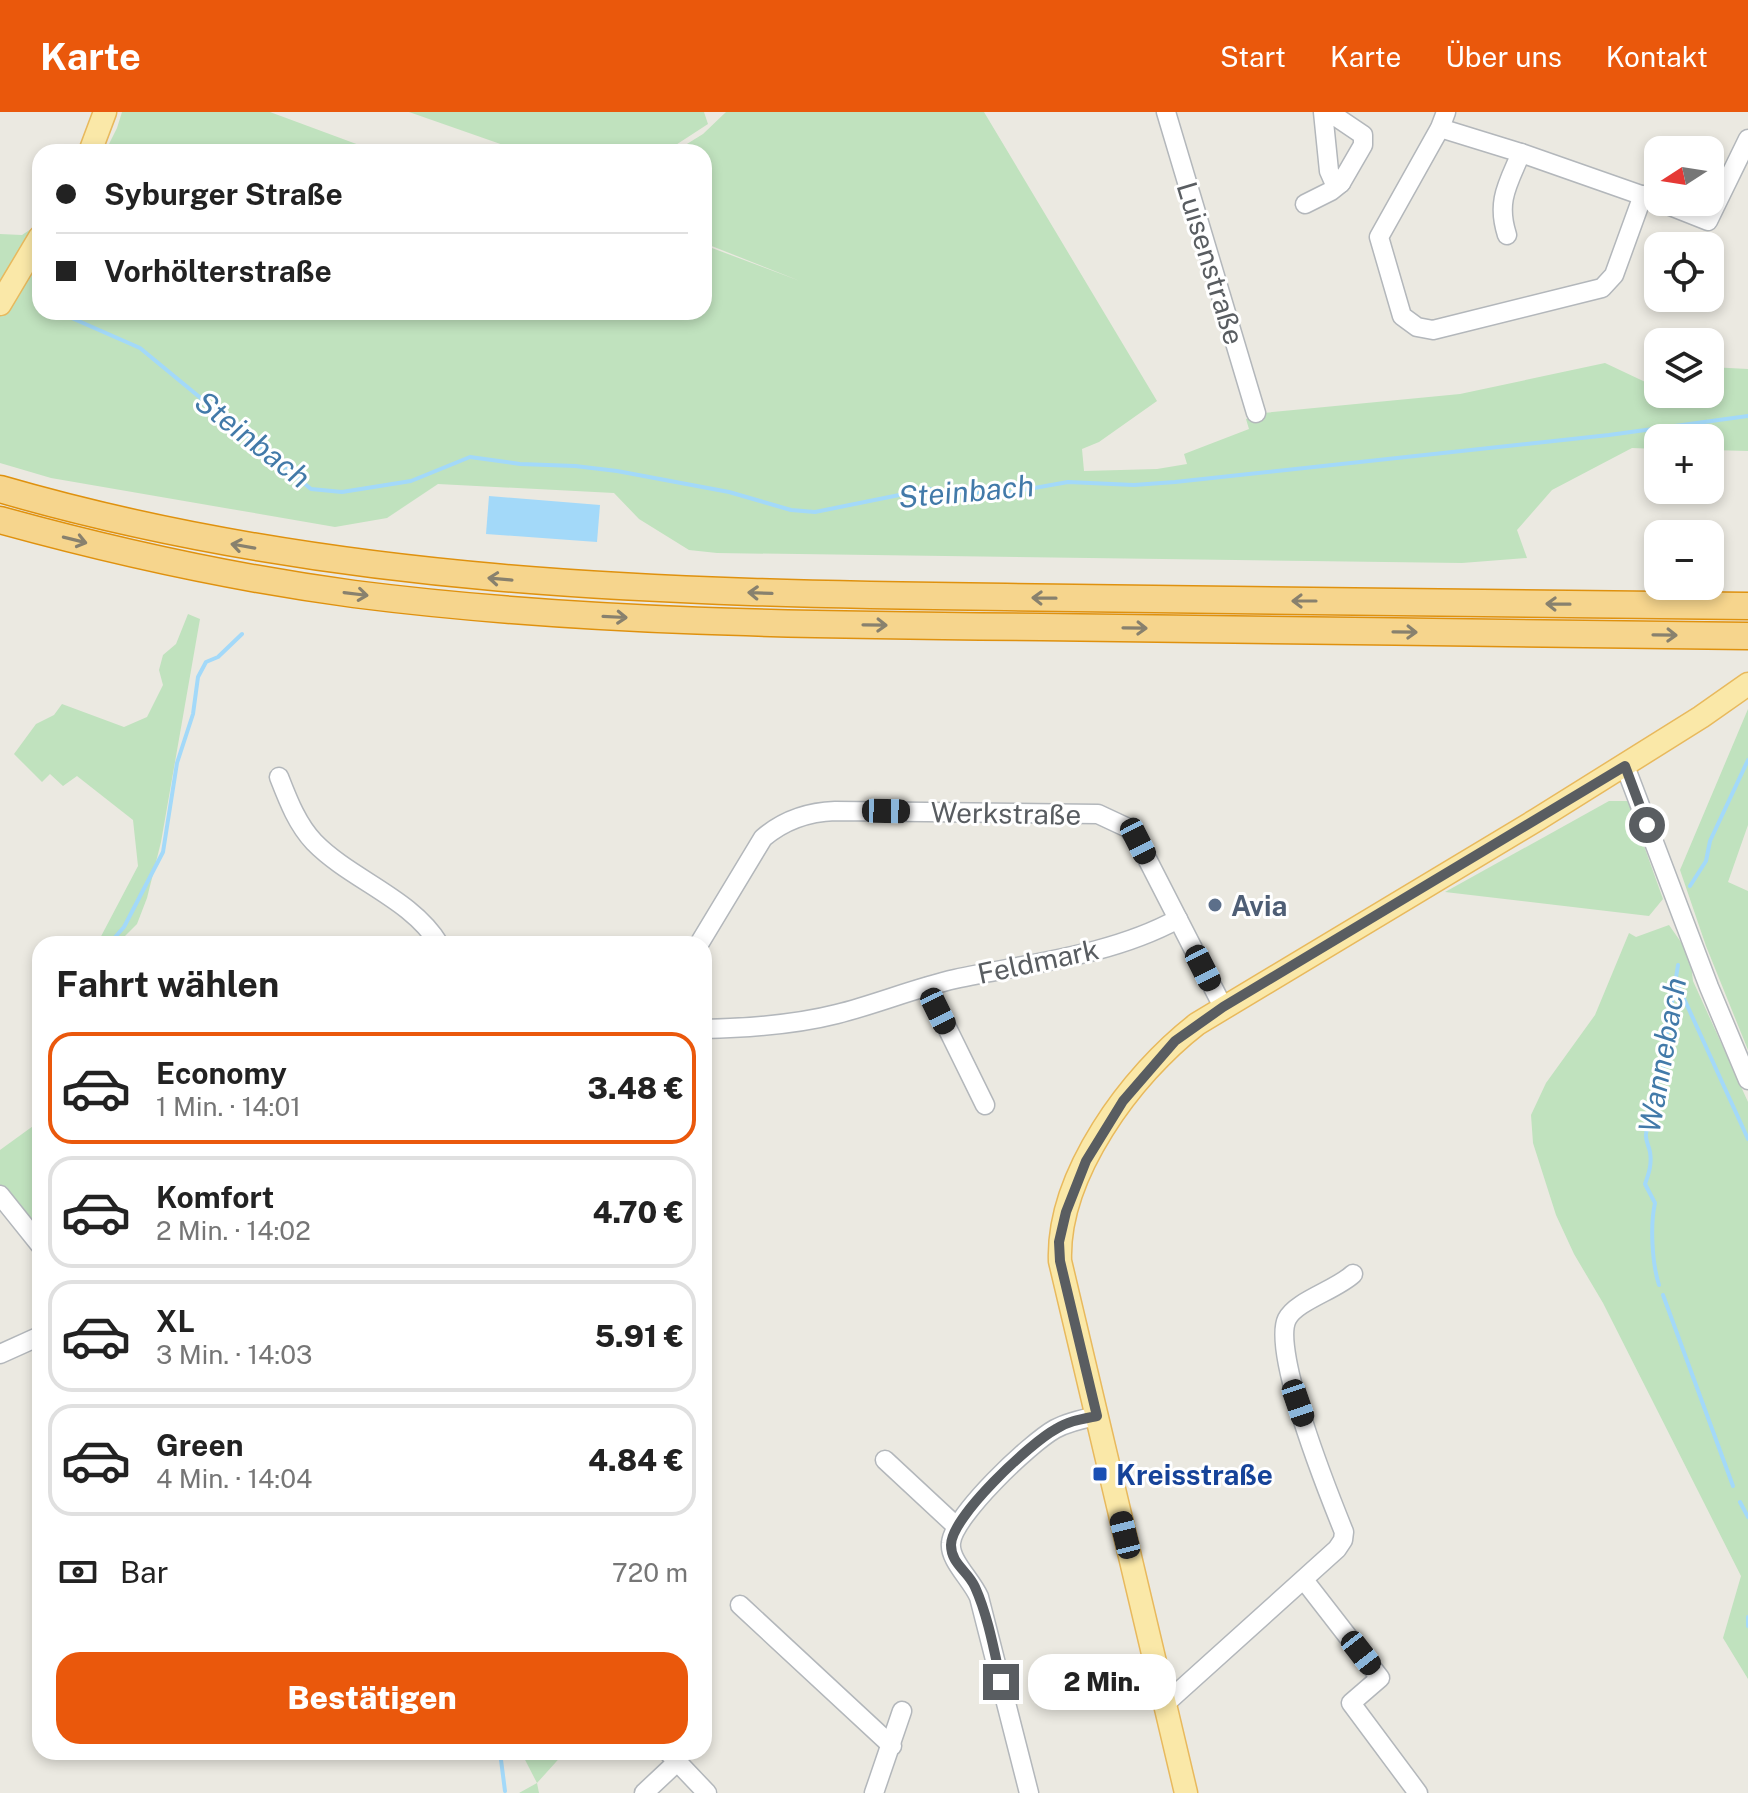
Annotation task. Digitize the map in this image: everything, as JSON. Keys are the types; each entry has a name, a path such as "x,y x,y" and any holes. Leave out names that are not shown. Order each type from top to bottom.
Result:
{"highway":[{"path":"0,489 117,520 282,553 455,575 588,586 838,595 1748,606"},
{"path":"0,520 124,552 279,582 452,605 588,615 837,625 1748,636"}],"main road":[{"path":"93,144 105,112"},
{"path":"0,304 32,250"},
{"path":"1186,1793 1060,1261 1061,1228 1086,1161 1130,1092 1175,1041 1223,1007 1625,766 1748,684"}],"street":[{"name":"Luisenstraße","path":"1166,112 1256,413"},
{"path":"1323,112 1329,171 1333,180 1341,183"},
{"path":"1305,204 1341,183 1363,145 1363,135 1329,112"},
{"path":"1644,196 1521,153 1443,120 1379,237 1402,316 1417,327 1433,330 1602,288 1614,275 1645,216"},
{"path":"1724,188 1748,139"},
{"path":"1507,235 1501,217 1501,201 1521,153"},
{"path":"1625,766 1748,1080"},
{"path":"279,777 293,812 314,842 422,922 433,936"},
{"name":"Werkstraße","path":"704,936 763,838 790,820 817,812 835,811 1098,814 1128,828 1138,841 1178,919"},
{"path":"1178,919 1223,1007"},
{"name":"Feldmark","path":"712,1028 810,1020 927,987 1148,935 1178,919"},
{"path":"927,987 985,1105"},
{"path":"0,1195 32,1235"},
{"path":"1165,1704 1304,1580 1343,1540 1344,1532 1298,1403 1283,1342 1283,1330 1293,1310 1342,1285 1353,1274"},
{"path":"0,1354 32,1340"},
{"path":"1029,1793 979,1597 973,1583 956,1563 951,1543 956,1526 1008,1465 1055,1429 1072,1421 1097,1416"},
{"path":"885,1460 956,1526"},
{"path":"1304,1580 1380,1678 1351,1703 1418,1793"},
{"path":"740,1605 892,1746"},
{"path":"874,1793 902,1711"},
{"path":"644,1793 670,1760"},
{"path":"675,1760 707,1793"}],"green space":[{"path":"122,112 270,112 356,144 109,144"},
{"path":"409,112 704,112 708,124 677,144 500,144"},
{"path":"726,112 984,112 1157,401 1099,442 1082,449 1084,471 1157,469 1187,464 1184,454 1249,429 1246,419 1263,413 1460,394 1605,363 1644,381 1644,408 1724,408 1724,368 1748,369 1748,451 1724,450 1724,424 1644,424 1644,448 1632,448 1552,490 1517,530 1527,558 1462,563 717,553 689,550 639,519 614,493 438,484 387,518 335,527 51,478 0,463 0,234 22,235 32,228 32,320 712,320 712,248 800,281 712,246 712,144 687,144 703,134"},
{"path":"188,614 200,619 161,842 147,898 137,924 125,936 101,936 138,866 133,820 77,776 63,786 50,774 42,782 14,754 36,724 54,715 62,704 124,727 147,717 163,685 159,670 163,655 176,644"},
{"path":"1748,709 1748,825 1728,882 1748,891 1748,1050 1706,946 1680,870"},
{"path":"1609,801 1628,801 1663,899 1649,916 1445,892"},
{"path":"1669,925 1690,955 1693,981 1748,1102 1748,1679 1723,1638 1741,1576 1603,1303 1574,1254 1556,1215 1533,1143 1531,1115 1546,1083 1595,1015 1629,933 1636,937"},
{"path":"32,1127 32,1235 0,1195 0,1150"},
{"path":"525,1760 558,1760 537,1783"},
{"path":"537,1783 539,1793 519,1793"}],"water":[{"path":"489,496 600,505 597,542 486,534"}],"waterway":[{"name":"Steinbach","path":"76,320 140,348 311,489 342,492 411,481 470,457 617,471 729,492 791,510 815,512 929,489 965,493 1012,492 1068,482 1134,485 1175,482 1609,435 1748,416"},
{"path":"116,936 124,927 163,852 177,763 193,714 198,677 206,662 218,657 242,634"},
{"name":"Wannebach","path":"1690,886 1706,861 1710,841 1748,760"},
{"name":"Wannebach","path":"1659,1285 1652,1244 1655,1203 1645,1184 1651,1161 1646,1136 1658,1102 1656,1080 1666,1063 1664,1053 1678,965"},
{"path":"1676,981 1748,1139"},
{"name":"Wannebach","path":"1663,1295 1733,1486"},
{"name":"Wannebach","path":"1740,1502 1748,1517"},
{"name":"Wannebach","path":"1748,1617 1748,1626"},
{"path":"501,1760 505,1791"}],"place":[{"name":"Avia","path":"1215,905"},
{"name":"Kreisstraße","path":"1100,1474"}],"route":[{"path":"1001,1682 979,1597 967,1574 956,1563 951,1543 956,1526 1008,1465 1055,1429 1072,1421 1097,1416 1063,1275 1059,1242 1071,1195 1086,1161 1123,1101 1162,1054 1197,1024 1625,766 1647,825"}]}
